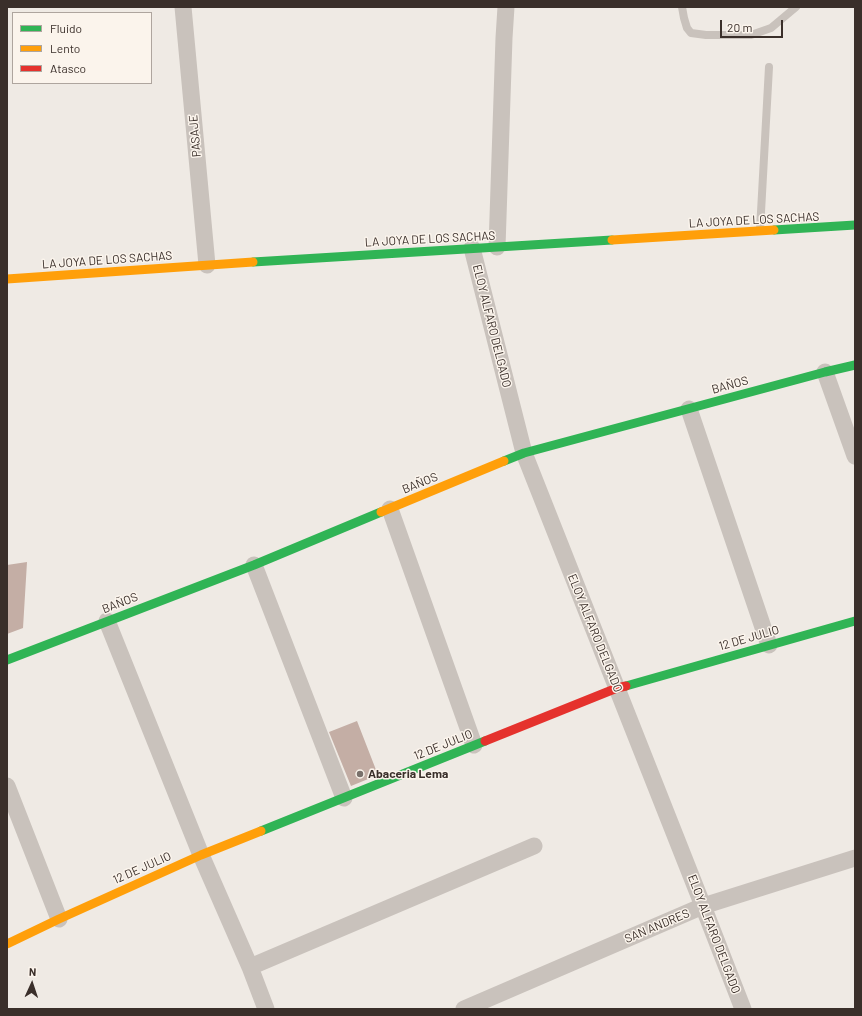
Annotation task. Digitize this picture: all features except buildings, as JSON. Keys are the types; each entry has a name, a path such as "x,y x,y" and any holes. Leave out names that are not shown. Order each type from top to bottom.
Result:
{"street":[{"name":"PASAJE","path":"183,7 207,265"},
{"path":"496,247 506,7"},
{"name":"LA JOYA DE LOS SACHAS","path":"7,279 472,248 855,226"},
{"name":"ELOY ALFARO DELGADO","path":"472,248 524,453 743,1009"},
{"name":"BAÑOS","path":"7,660 254,565 524,453 855,365"},
{"path":"826,372 855,456"},
{"path":"689,409 769,645"},
{"path":"390,509 474,745"},
{"path":"254,565 344,798"},
{"path":"108,621 201,855 250,967 266,1009"},
{"name":"12 DE JULIO","path":"7,944 201,855 617,688 855,621"},
{"path":"7,786 59,919"},
{"path":"250,967 534,846"},
{"name":"SAN ANDRES","path":"464,1009 703,906 855,858"}],"lane":[{"path":"682,7 687,28 692,33 706,35 751,35 771,28 796,7"},
{"path":"760,232 769,67"}],"traffic: fast":[{"path":"774,230 855,225"},
{"path":"253,262 612,240"},
{"path":"504,461 524,453 855,365"},
{"path":"7,660 254,565 381,512"},
{"path":"626,686 855,621"},
{"path":"261,831 485,741"}],"traffic: slow":[{"path":"612,240 774,230"},
{"path":"7,279 253,262"},
{"path":"381,512 504,461"},
{"path":"7,944 201,855 261,831"}],"traffic: jam":[{"path":"485,741 617,688 626,686"}],"place":[{"name":"Abaceria Lema","path":"360,774"}]}
